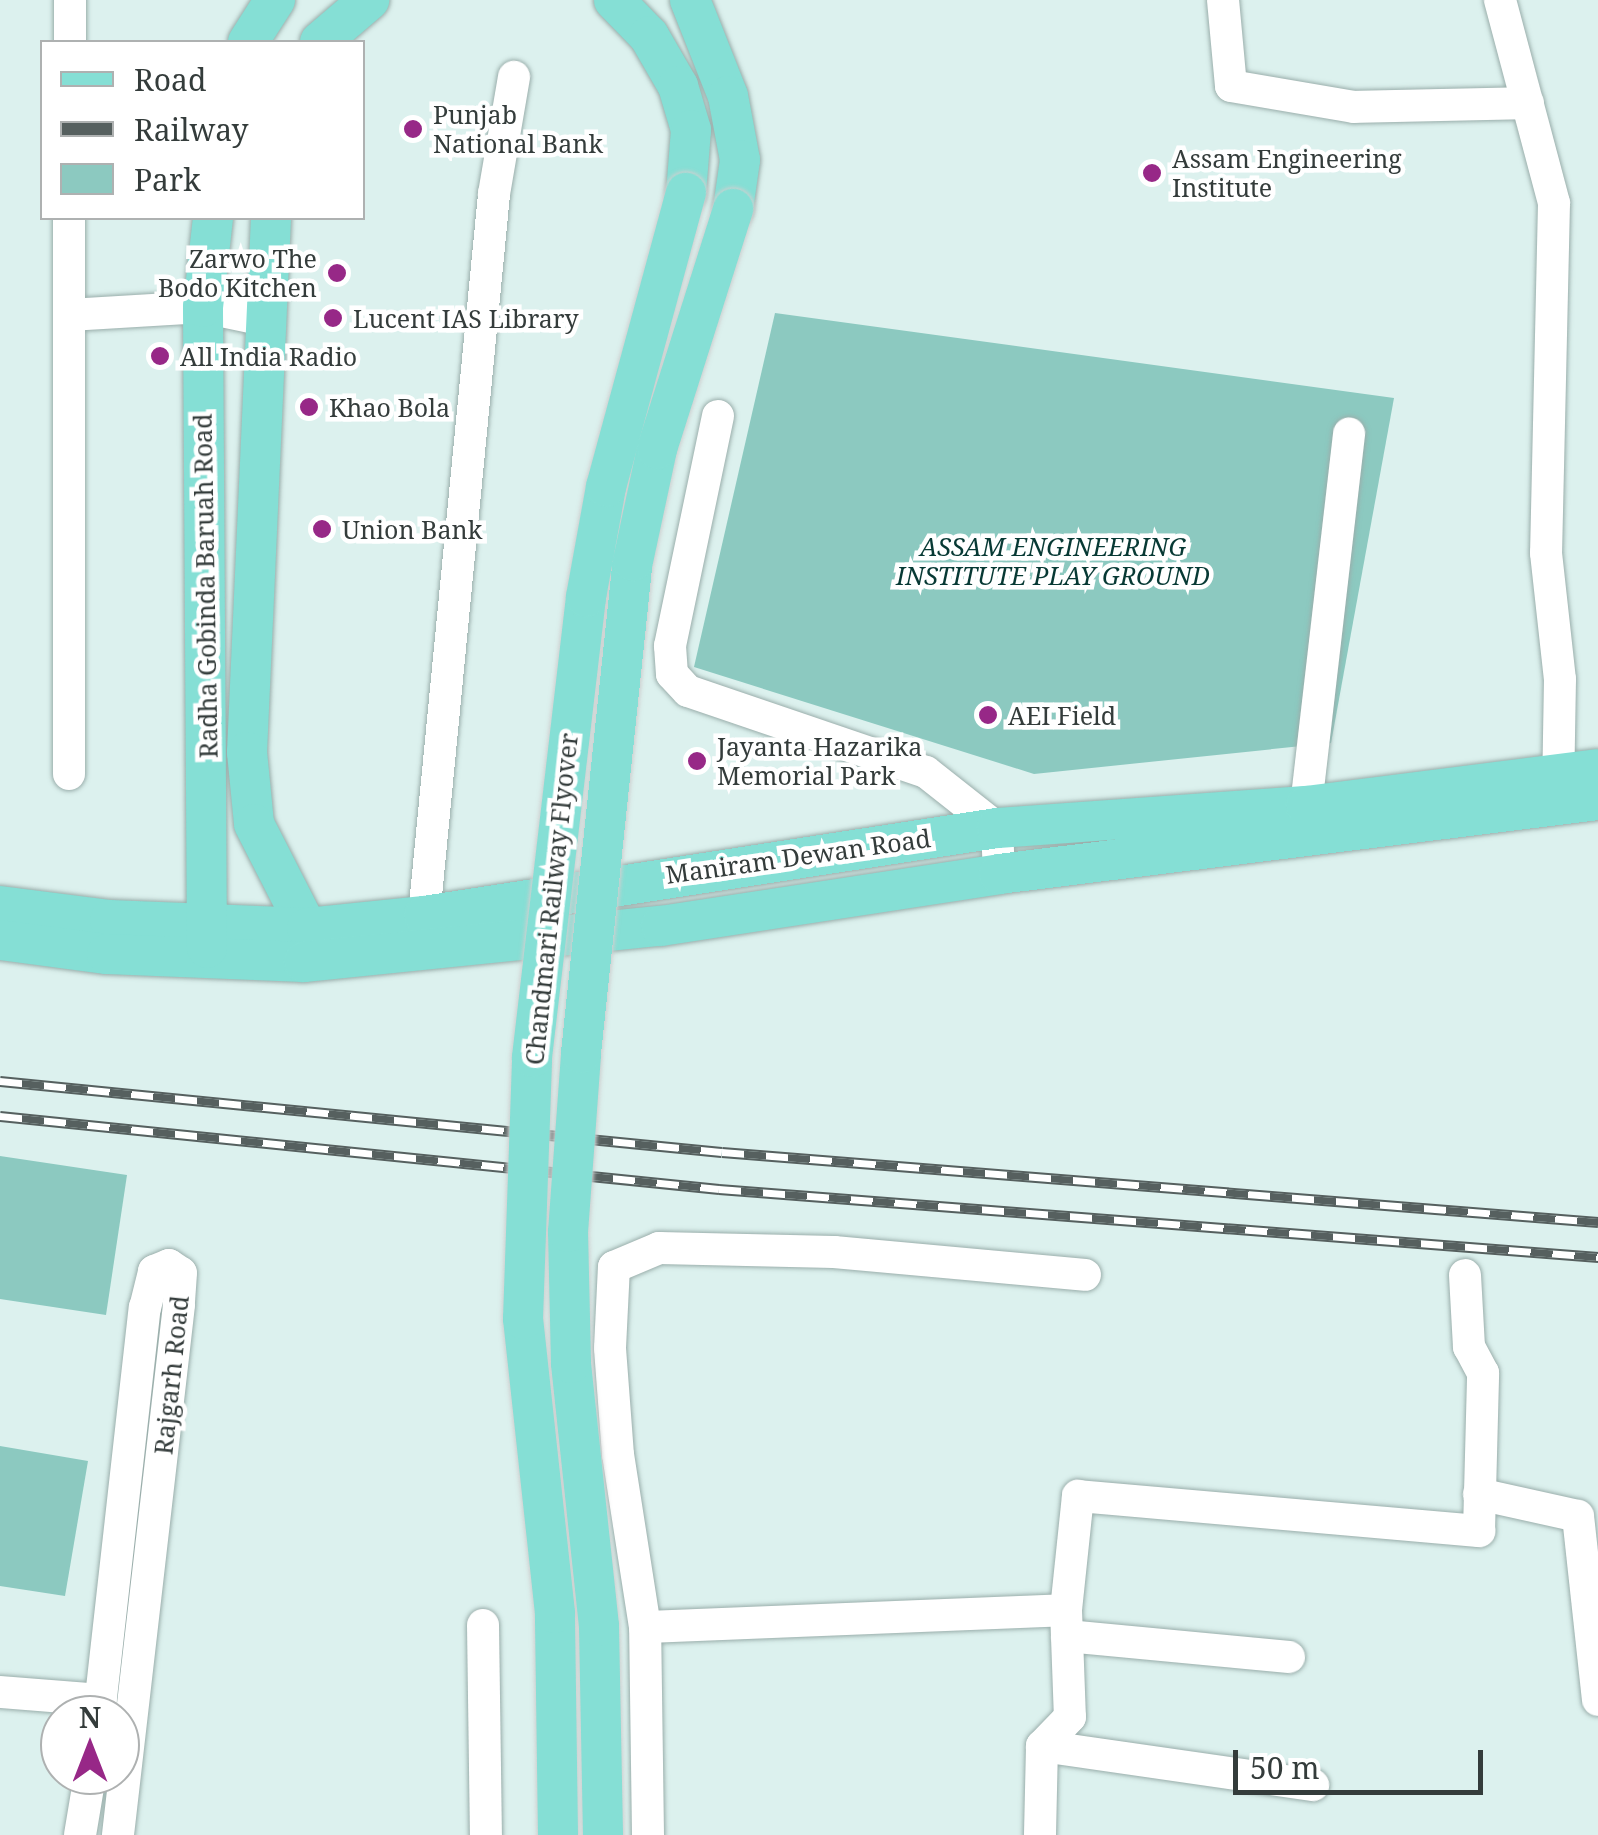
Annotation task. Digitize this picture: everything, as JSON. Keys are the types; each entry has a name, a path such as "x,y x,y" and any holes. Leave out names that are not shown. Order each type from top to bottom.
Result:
{"main road":[{"path":"249,40 275,0"},
{"path":"322,40 369,0"},
{"name":"Chandmari Railway Flyover","path":"558,1835 555,1614 522,1319 532,1057 589,578 610,469 686,193 691,130 678,86 649,36 614,0"},
{"name":"Chandmari Railway Flyover","path":"603,1835 599,1626 571,1363 568,1232 581,1053 633,561 658,449 733,209 740,160 728,96 690,0"},
{"name":"Radha Gobinda Baruah Road","path":"207,938 202,307 213,220"},
{"path":"264,320 271,220"},
{"name":"Radha Gobinda Baruah Road","path":"264,320 247,752 254,824 306,945"},
{"name":"Maniram Dewan Road","path":"0,906 207,938 306,945 661,926 1571,793 1598,769"},
{"name":"Maniram Dewan Road","path":"306,945 424,916 997,828 1306,806 1571,793"},
{"name":"Maniram Dewan Road","path":"0,940 107,954 207,938"}],"street":[{"path":"70,0 70,40"},
{"path":"1223,0 1230,86 1354,107 1528,104"},
{"path":"1500,0 1554,203 1546,553 1571,793"},
{"path":"424,916 494,194 514,77"},
{"path":"69,774 70,220"},
{"path":"69,314 202,307 264,320"},
{"path":"718,416 670,646 672,674 688,691 926,772 997,828 999,874"},
{"path":"1306,806 1349,433"},
{"path":"648,1835 645,1627 618,1455 610,1348 614,1266 659,1248 834,1252 1085,1275"},
{"name":"Rajgarh Road","path":"101,1695 146,1308 154,1270 169,1265 181,1273 179,1305 134,1695"},
{"path":"1040,1835 1042,1746 1070,1717 1066,1623 1078,1496 1479,1530 1483,1373 1469,1347 1465,1275"},
{"path":"1479,1494 1578,1516 1598,1700"},
{"path":"645,1627 1066,1623 1289,1657"},
{"path":"484,1624 486,1835"},
{"path":"0,1692 40,1698"},
{"path":"1042,1746 1313,1785"},
{"path":"80,1835 87,1795"},
{"name":"Rajgarh Road","path":"118,1835 123,1795"}],"green space":[{"name":"ASSAM ENGINEERING INSTITUTE PLAY GROUND","path":"775,313 1394,398 1331,743 1034,774 694,667"},
{"path":"0,1156 127,1175 106,1315 0,1299"},
{"path":"0,1446 88,1461 65,1596 0,1586"}],"railway":[{"path":"0,1081 722,1152 1598,1222"},
{"path":"0,1116 719,1189 1598,1257"}],"place":[{"name":"Punjab National Bank","path":"413,129"},
{"name":"Assam Engineering Institute","path":"1152,173"},
{"name":"Zarwo The Bodo Kitchen","path":"337,273"},
{"name":"Lucent IAS Library","path":"333,318"},
{"name":"All India Radio","path":"160,356"},
{"name":"Khao Bola","path":"309,407"},
{"name":"Union Bank","path":"322,529"},
{"name":"AEI Field","path":"988,715"},
{"name":"Jayanta Hazarika Memorial Park","path":"697,761"}]}
